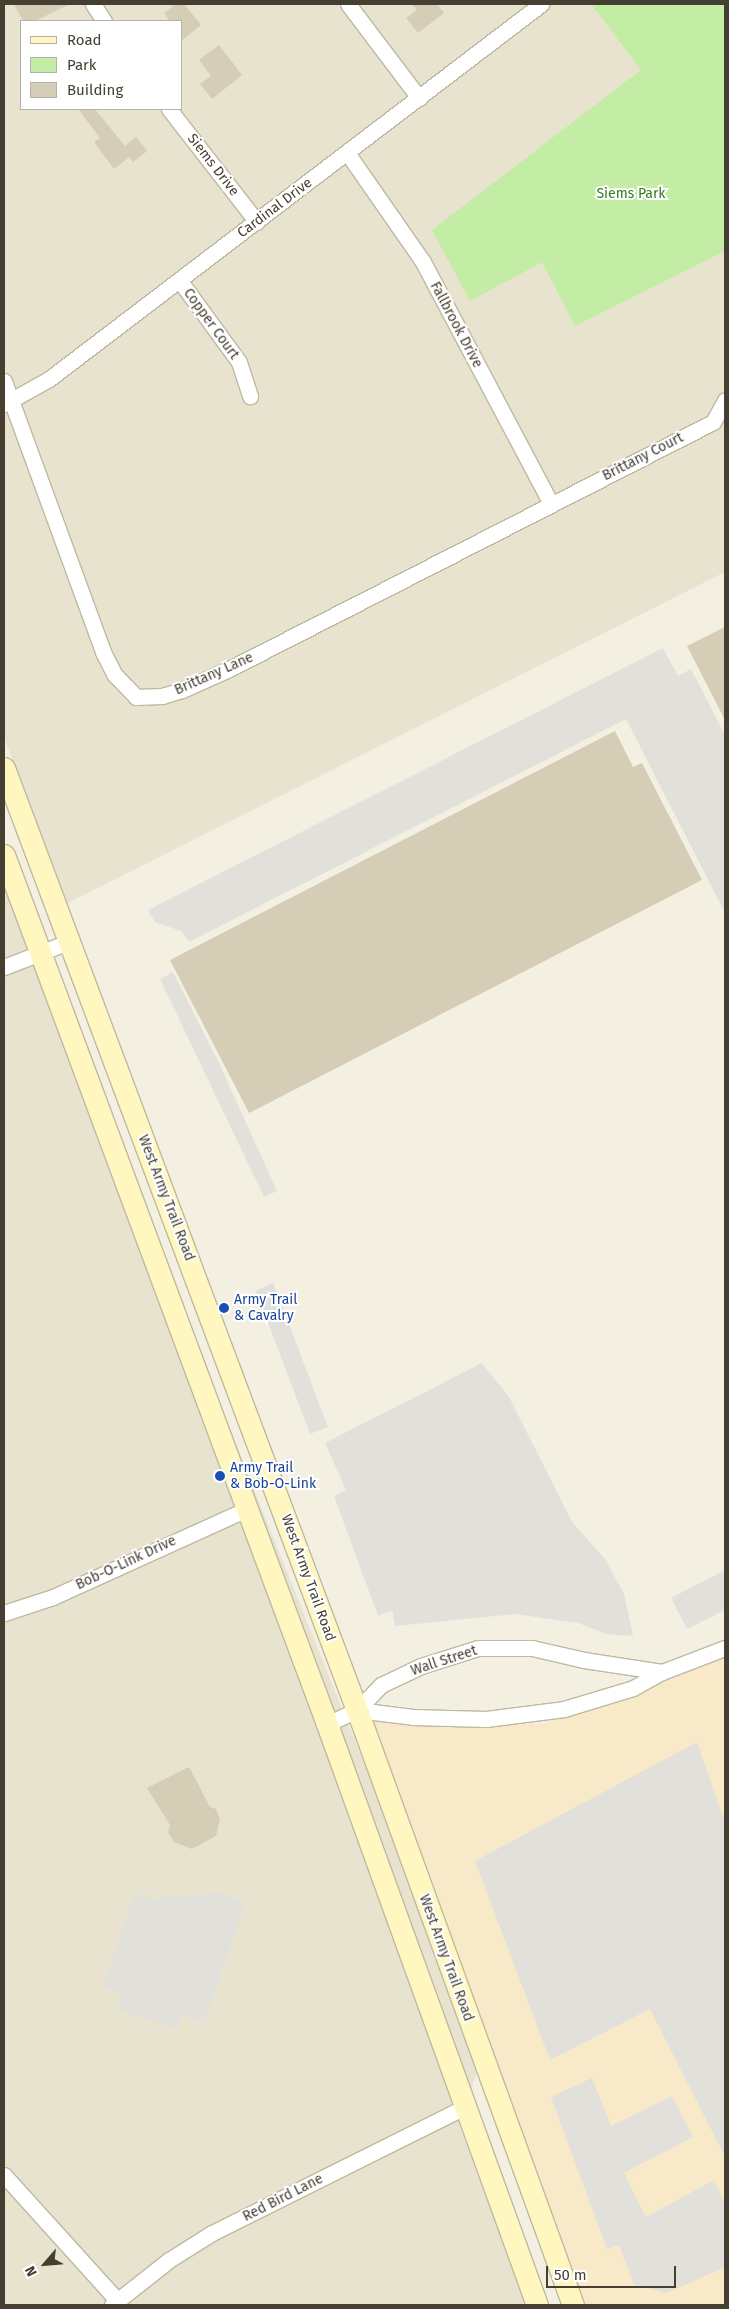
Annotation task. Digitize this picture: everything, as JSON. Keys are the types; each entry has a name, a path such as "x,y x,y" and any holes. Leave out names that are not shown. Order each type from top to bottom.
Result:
{"main road":[{"name":"West Army Trail Road","path":"4,768 357,1710 573,2305"},
{"path":"4,855 327,1724 537,2305"}],"street":[{"path":"93,4 103,20"},
{"path":"348,4 419,98"},
{"name":"Cardinal Drive","path":"7,402 49,379 348,154 541,4"},
{"name":"Siems Drive","path":"170,110 257,222"},
{"name":"Fallbrook Drive","path":"348,154 423,262 551,504"},
{"name":"Copper Court","path":"180,281 239,362 250,396"},
{"path":"4,381 7,402"},
{"name":"Brittany Court","path":"551,504 713,422 725,400"},
{"name":"Brittany Lane","path":"7,402 104,652 114,674 136,697 162,696 182,690 229,669 551,504"},
{"path":"4,967 68,942"},
{"name":"Bob-O-Link Drive","path":"4,1613 54,1597 247,1509"},
{"name":"Wall Street","path":"327,1724 357,1710 381,1685 421,1666 478,1648 532,1648 584,1660 662,1672"},
{"name":"Wall Street","path":"357,1710 422,1717 486,1719 564,1709 633,1688 662,1672 725,1648"},
{"name":"Red Bird Lane","path":"115,2303 169,2260 212,2233 465,2107"},
{"path":"4,2175 115,2303"}],"shaded area":[{"path":"4,4 725,4 725,572 66,904 4,737"},
{"path":"663,648 678,676 691,669 725,735 725,913 626,719 189,942 181,931 155,922 148,910"},
{"path":"4,867 482,2057 459,2125 527,2305 4,2305"},
{"path":"173,972 218,1061 277,1191 264,1197 160,979"},
{"path":"273,1282 328,1427 310,1434 256,1291"},
{"path":"482,1363 509,1397 572,1522 605,1559 624,1594 633,1636 607,1634 578,1623 515,1614 395,1626 392,1610 378,1616 334,1496 346,1490 325,1443"},
{"path":"725,1570 725,1610 687,1629 671,1598"},
{"path":"725,1658 725,2305 586,2305 371,1721 442,1725 545,1724"},
{"path":"697,1742 725,1822 725,2157 650,2009 550,2060 475,1861"},
{"path":"222,1893 245,1903 204,2024 182,2014 177,2029 118,2009 122,1994 103,1987 134,1894 150,1899"},
{"path":"592,2078 611,2126 672,2096 693,2137 624,2173 646,2217 714,2180 725,2203 725,2267 667,2293 634,2285 619,2245 607,2249 551,2097"}],"green space":[{"name":"Siems Park","path":"725,4 725,251 575,326 542,262 470,301 432,230 641,70 592,5"}],"building":[{"path":"14,4 70,4 37,20 22,20"},
{"path":"176,4 184,4 201,25 182,40 182,20 169,20 164,13"},
{"path":"412,4 437,4 444,13 418,33 406,18 417,10"},
{"path":"219,45 242,75 212,99 200,84 211,76 199,60"},
{"path":"79,110 96,110 125,146 136,137 147,151 133,162 129,157 114,169 94,142 100,138"},
{"path":"725,627 725,720 687,646"},
{"path":"615,731 633,767 642,763 702,880 249,1113 170,960"},
{"path":"189,1767 210,1807 216,1809 220,1819 216,1836 192,1849 174,1842 168,1832 170,1825 147,1788"}],"place":[{"name":"Army Trail & Cavalry","path":"224,1308"},
{"name":"Army Trail & Bob-O-Link","path":"220,1476"}]}
